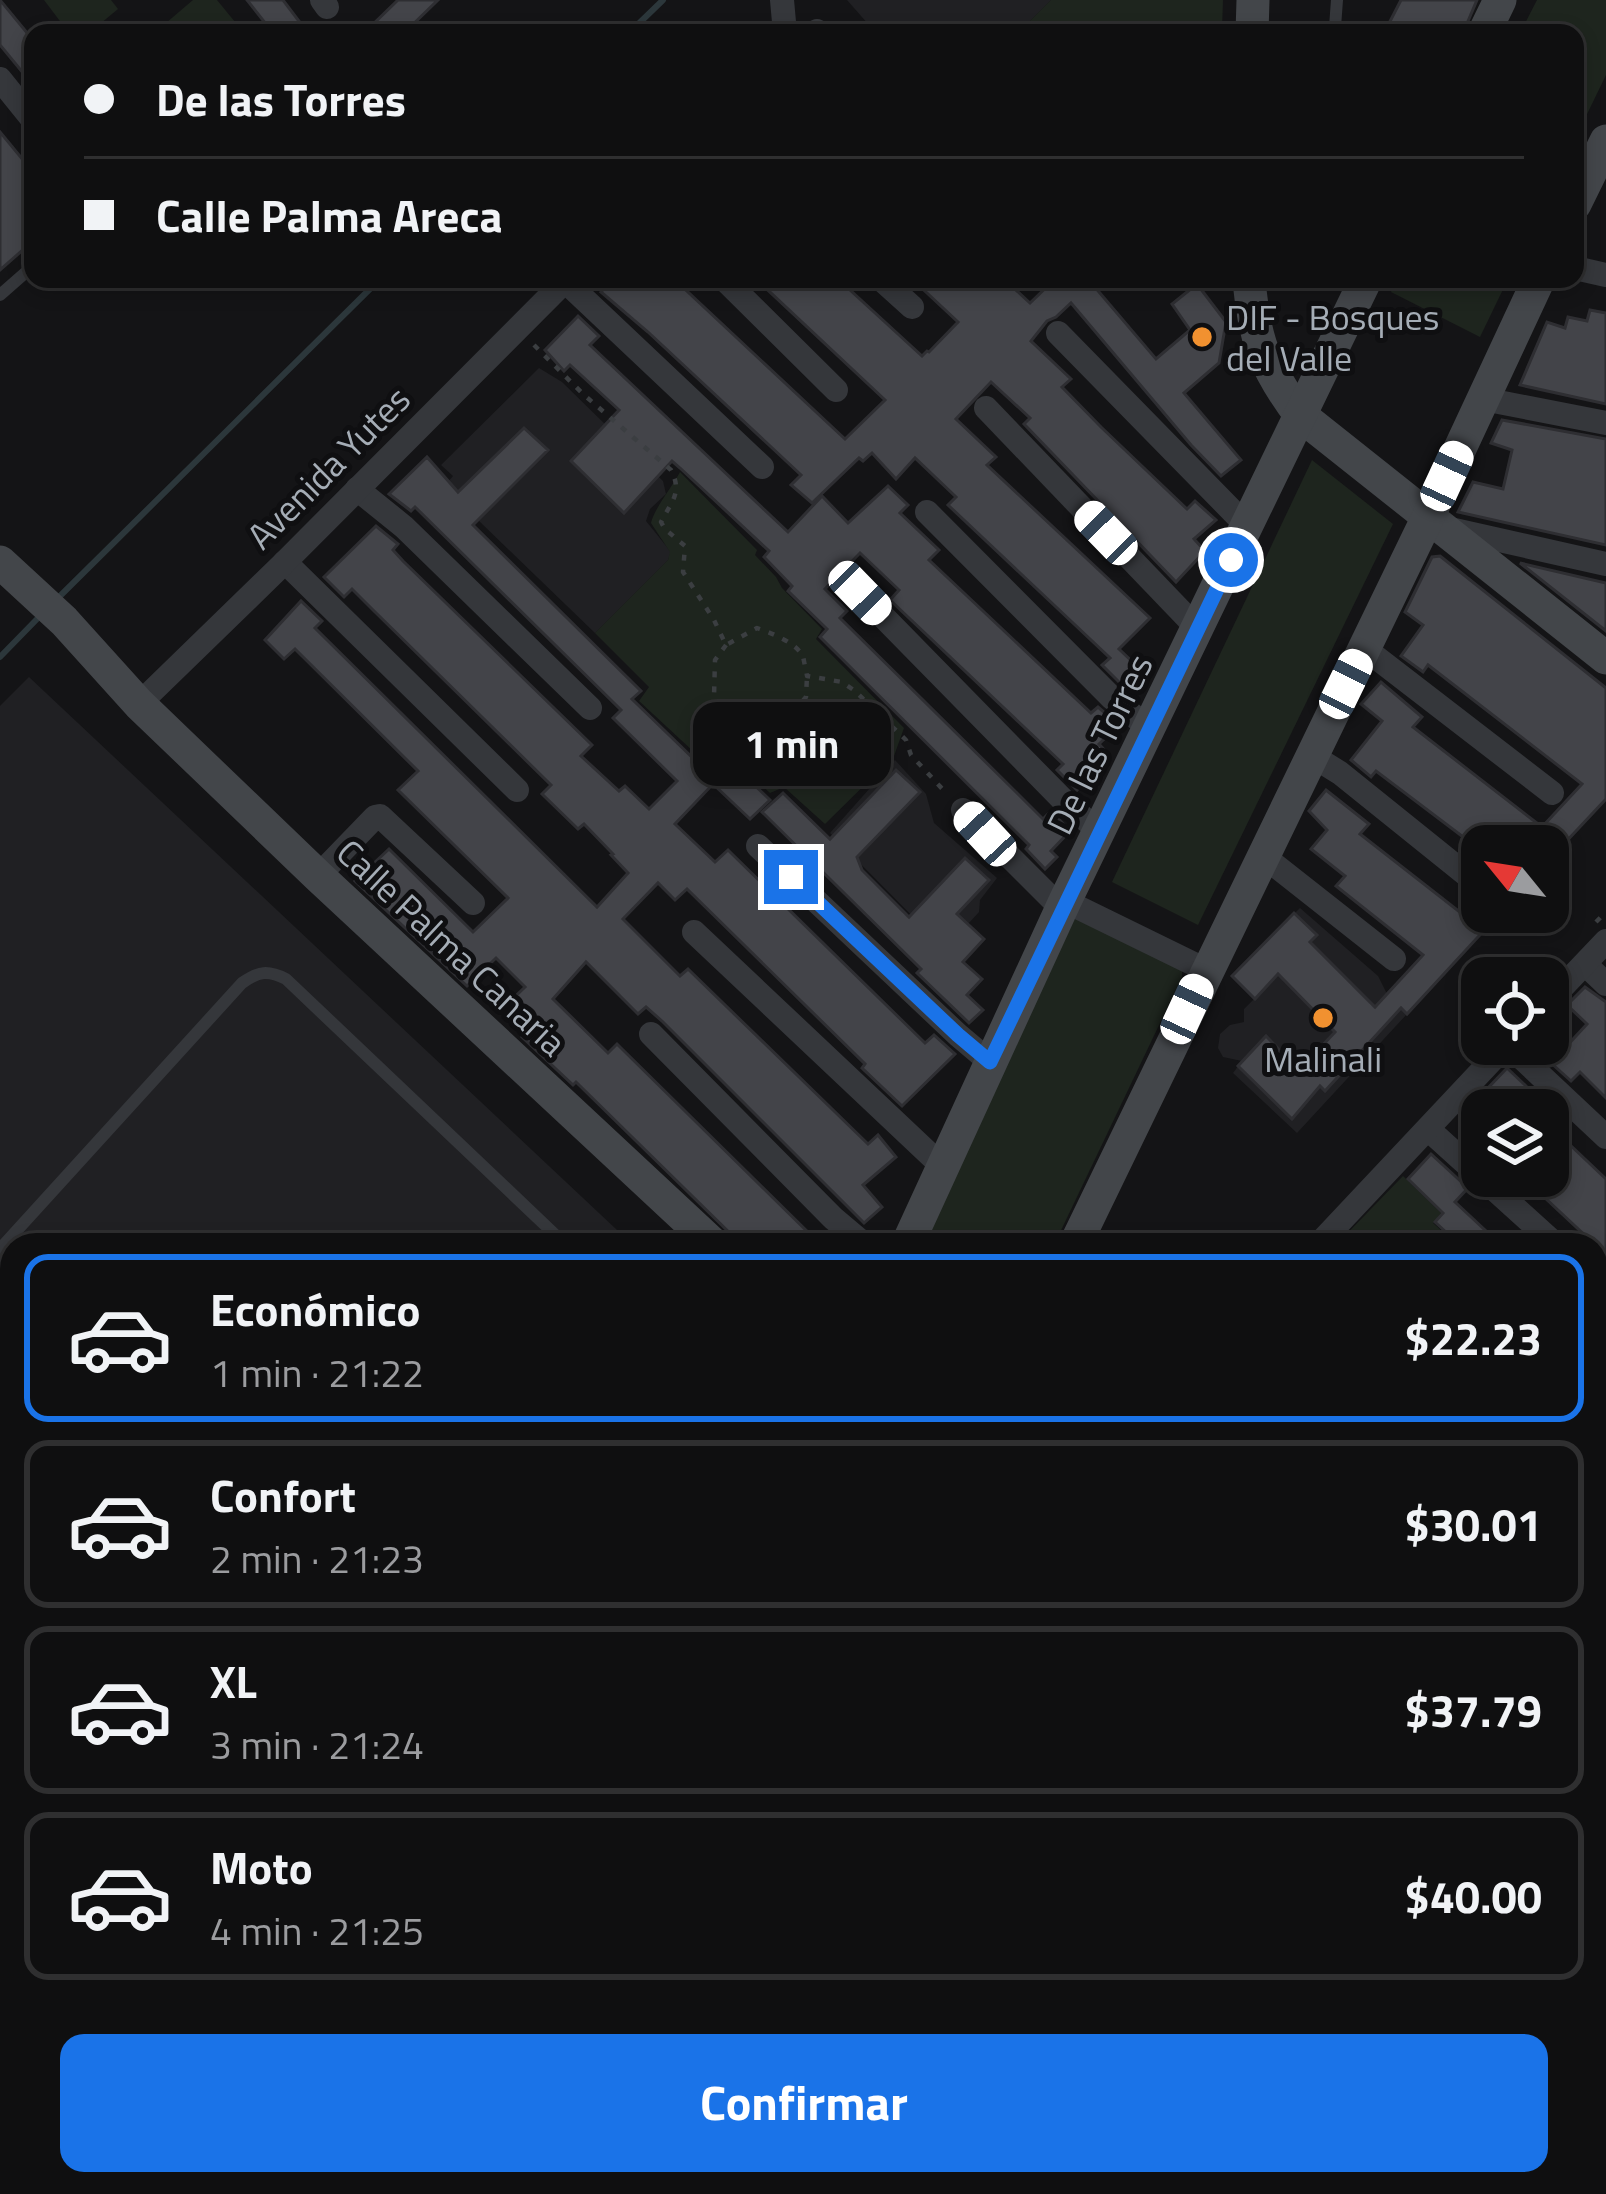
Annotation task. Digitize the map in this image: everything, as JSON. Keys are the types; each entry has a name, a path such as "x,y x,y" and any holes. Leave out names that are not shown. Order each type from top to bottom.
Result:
{"main road":[{"path":"1584,186 1606,141"},
{"path":"1250,288 1260,347 1276,382 1300,415 1606,658"},
{"name":"De las Torres","path":"913,1233 1064,905 1362,288"},
{"path":"1081,1233 1364,648 1438,522 1483,399 1535,288"},
{"name":"Calle Palma Canaria","path":"14,585 64,621 139,704 318,876 701,1233"}],"street":[{"path":"0,80 24,109"},
{"name":"Avenida Yutes","path":"139,704 558,288"},
{"path":"574,288 762,467"},
{"path":"733,288 836,390"},
{"path":"890,288 912,307"},
{"path":"1058,333 1247,526"},
{"path":"1483,399 1606,423"},
{"path":"986,408 1198,629"},
{"path":"357,489 404,527 590,708"},
{"path":"927,512 1112,698 1150,729"},
{"path":"1438,522 1606,564"},
{"path":"285,562 517,790"},
{"path":"860,593 1100,832"},
{"path":"1364,648 1552,793"},
{"path":"1311,755 1461,870"},
{"path":"963,810 1007,857 1064,905 1206,970"},
{"path":"318,876 380,817 473,903"},
{"path":"758,846 990,1062"},
{"path":"1262,855 1394,959"},
{"path":"694,932 943,1167"},
{"path":"1569,980 1606,941"},
{"path":"1585,964 1606,984"},
{"path":"651,1034 851,1233"},
{"path":"1329,1233 1488,1065"},
{"path":"1529,1065 1606,1137"},
{"path":"1428,1130 1543,1233"}],"lane":[{"path":"0,295 24,274"},
{"path":"15,1233 242,983 269,971 286,979 553,1233"}],"path":[{"path":"518,329 583,394 671,470 677,497 662,522 685,546 683,572 726,645"},
{"path":"758,628 773,633 803,656 808,676 806,697 770,726 754,728 721,708 714,697 715,659 726,645 758,628"},
{"path":"808,676 842,682 855,691 906,740 911,755 963,810"}],"shaded area":[{"path":"44,0 111,0 118,9 100,24 62,24"},
{"path":"193,0 217,0 237,24 165,24"},
{"path":"847,0 1051,0 1027,24 868,24"},
{"path":"1051,0 1223,0 1222,24 1027,24"},
{"path":"1537,0 1606,0 1606,75 1584,120 1584,24 1525,24"},
{"path":"1393,288 1504,288 1480,337 1391,292"},
{"path":"539,368 562,382 663,481 666,494 650,509 646,521 671,552 668,560 595,633 478,520 447,483 453,476 441,465"},
{"path":"1312,460 1393,524 1198,925 1112,882"},
{"path":"680,472 757,550 755,555 782,588 822,629 816,639 904,728 894,756 825,824 784,787 770,793 711,738 695,753 639,701 649,687 595,633 668,560 670,552 651,523"},
{"path":"29,677 620,1233 0,1233 0,706"},
{"path":"895,760 926,794 934,823 997,878 980,900 979,912 945,949 830,833"},
{"name":"Malinali","path":"1300,908 1378,976 1387,994 1407,1014 1297,1133 1233,1073 1242,1061 1223,1057 1218,1048 1220,1034 1244,1022 1244,1009 1254,999 1232,976"},
{"path":"1076,916 1182,966 1182,977 1060,1233 926,1233"},
{"path":"1403,1176 1441,1213 1433,1223 1444,1233 1348,1233"}],"building":[{"path":"0,0 24,29 24,74 0,45"},
{"path":"247,0 283,0 301,24 266,24"},
{"path":"398,0 438,0 413,24 373,24"},
{"path":"1401,0 1477,0 1467,24 1389,24"},
{"path":"0,132 24,161 24,249 0,270"},
{"path":"605,288 684,288 845,439 885,400 766,288 848,288 922,356 958,322 922,288 1014,288 1030,303 1046,288 1096,288 1156,359 1190,330 1172,304 1192,288 1200,288 1226,322 1219,363 1184,393 1241,460 1221,476 1071,303 1031,341 1071,379 1062,387 1101,427 1187,509 1195,501 1216,520 1194,539 1205,551 1176,582 1024,424 1030,418 991,382 956,419 996,457 987,465 1150,618 1119,649 1139,668 1122,685 1102,665 1110,658 948,505 956,497 915,458 896,479 872,453 863,461 859,458 812,503 791,485 801,475 601,292"},
{"path":"1590,310 1606,313 1606,404 1520,385 1547,322 1565,328 1568,317 1587,321"},
{"path":"578,316 599,336 590,345 788,532 822,496 848,523 888,486 908,505 900,513 939,550 929,560 1091,713 1098,707 1119,725 1099,744 1109,755 1077,790 1057,770 1063,764 890,600 899,590 860,553 825,589 847,611 840,618 1043,819 1051,811 1070,831 1051,851 1057,857 1045,869 1026,849 1029,845 820,637 827,629 788,591 792,586 764,557 769,551 672,461 624,513 571,461 619,410 570,365 564,371 545,350"},
{"path":"1502,420 1606,439 1606,545 1458,512 1473,482 1503,489 1512,450 1491,443"},
{"path":"524,428 548,450 473,525 641,691 632,699 697,762 714,746 770,800 750,819 713,784 675,824 715,862 728,850 925,1043 934,1035 955,1054 902,1106 687,889 675,900 658,883 623,919 680,976 688,969 868,1144 878,1135 896,1157 863,1185 882,1207 864,1223 663,1022 646,1007 638,1014 586,962 553,999 608,1053 617,1044 809,1233 730,1233 576,1082 573,1085 522,1037 526,1033 502,1009 525,987 496,958 467,986 355,881 389,849 473,932 508,898 398,790 418,771 295,649 284,659 265,640 301,601 322,621 315,628 597,907 628,873 584,824 578,829 542,794 551,785 352,589 344,597 324,577 376,526 398,544 393,550 403,561 592,745 581,756 619,791 625,786 649,809 677,781 613,718 621,710 415,507 411,511 389,494 427,457 458,492"},
{"path":"1440,556 1606,688 1606,799 1569,839 1569,825 1544,825 1582,784 1428,665 1423,672 1401,656 1423,625 1405,612 1432,557"},
{"path":"1520,563 1606,583 1606,631"},
{"path":"1381,682 1422,717 1413,727 1539,825 1461,825 1461,835 1376,771 1371,777 1351,760 1382,721 1361,704"},
{"path":"896,770 920,792 857,857 862,870 909,917 965,858 989,880 957,914 984,939 963,962 982,979 967,995 983,1010 969,1023 762,812 783,793 830,839"},
{"path":"1326,790 1369,824 1360,834 1461,913 1461,933 1482,933 1407,1014 1401,1008 1325,1091 1320,1086 1292,1119 1238,1066 1266,1036 1299,1070 1335,1032 1278,974 1255,999 1232,976 1294,913 1317,935 1310,942 1375,1007 1423,955 1336,886 1345,876 1311,849 1327,830 1309,811"},
{"path":"1585,987 1606,1002 1606,1098 1580,1072 1571,1081 1553,1065 1569,1065 1569,1044 1587,1024 1569,1003"},
{"path":"1507,1068 1530,1089 1487,1089"},
{"path":"1569,1144 1606,1179 1606,1233 1582,1233 1544,1197 1569,1197"},
{"path":"1431,1154 1461,1182 1461,1196 1455,1202 1488,1233 1447,1233 1435,1222 1443,1213 1408,1179"}],"waterway":[{"path":"638,24 663,0"},
{"path":"57,599 371,288"},
{"path":"0,657 39,617"}],"place":[{"name":"DIF - Bosques del Valle","path":"1202,337"},
{"name":"Malinali","path":"1323,1018"}],"route":[{"path":"791,877 990,1062 1231,560"}]}
